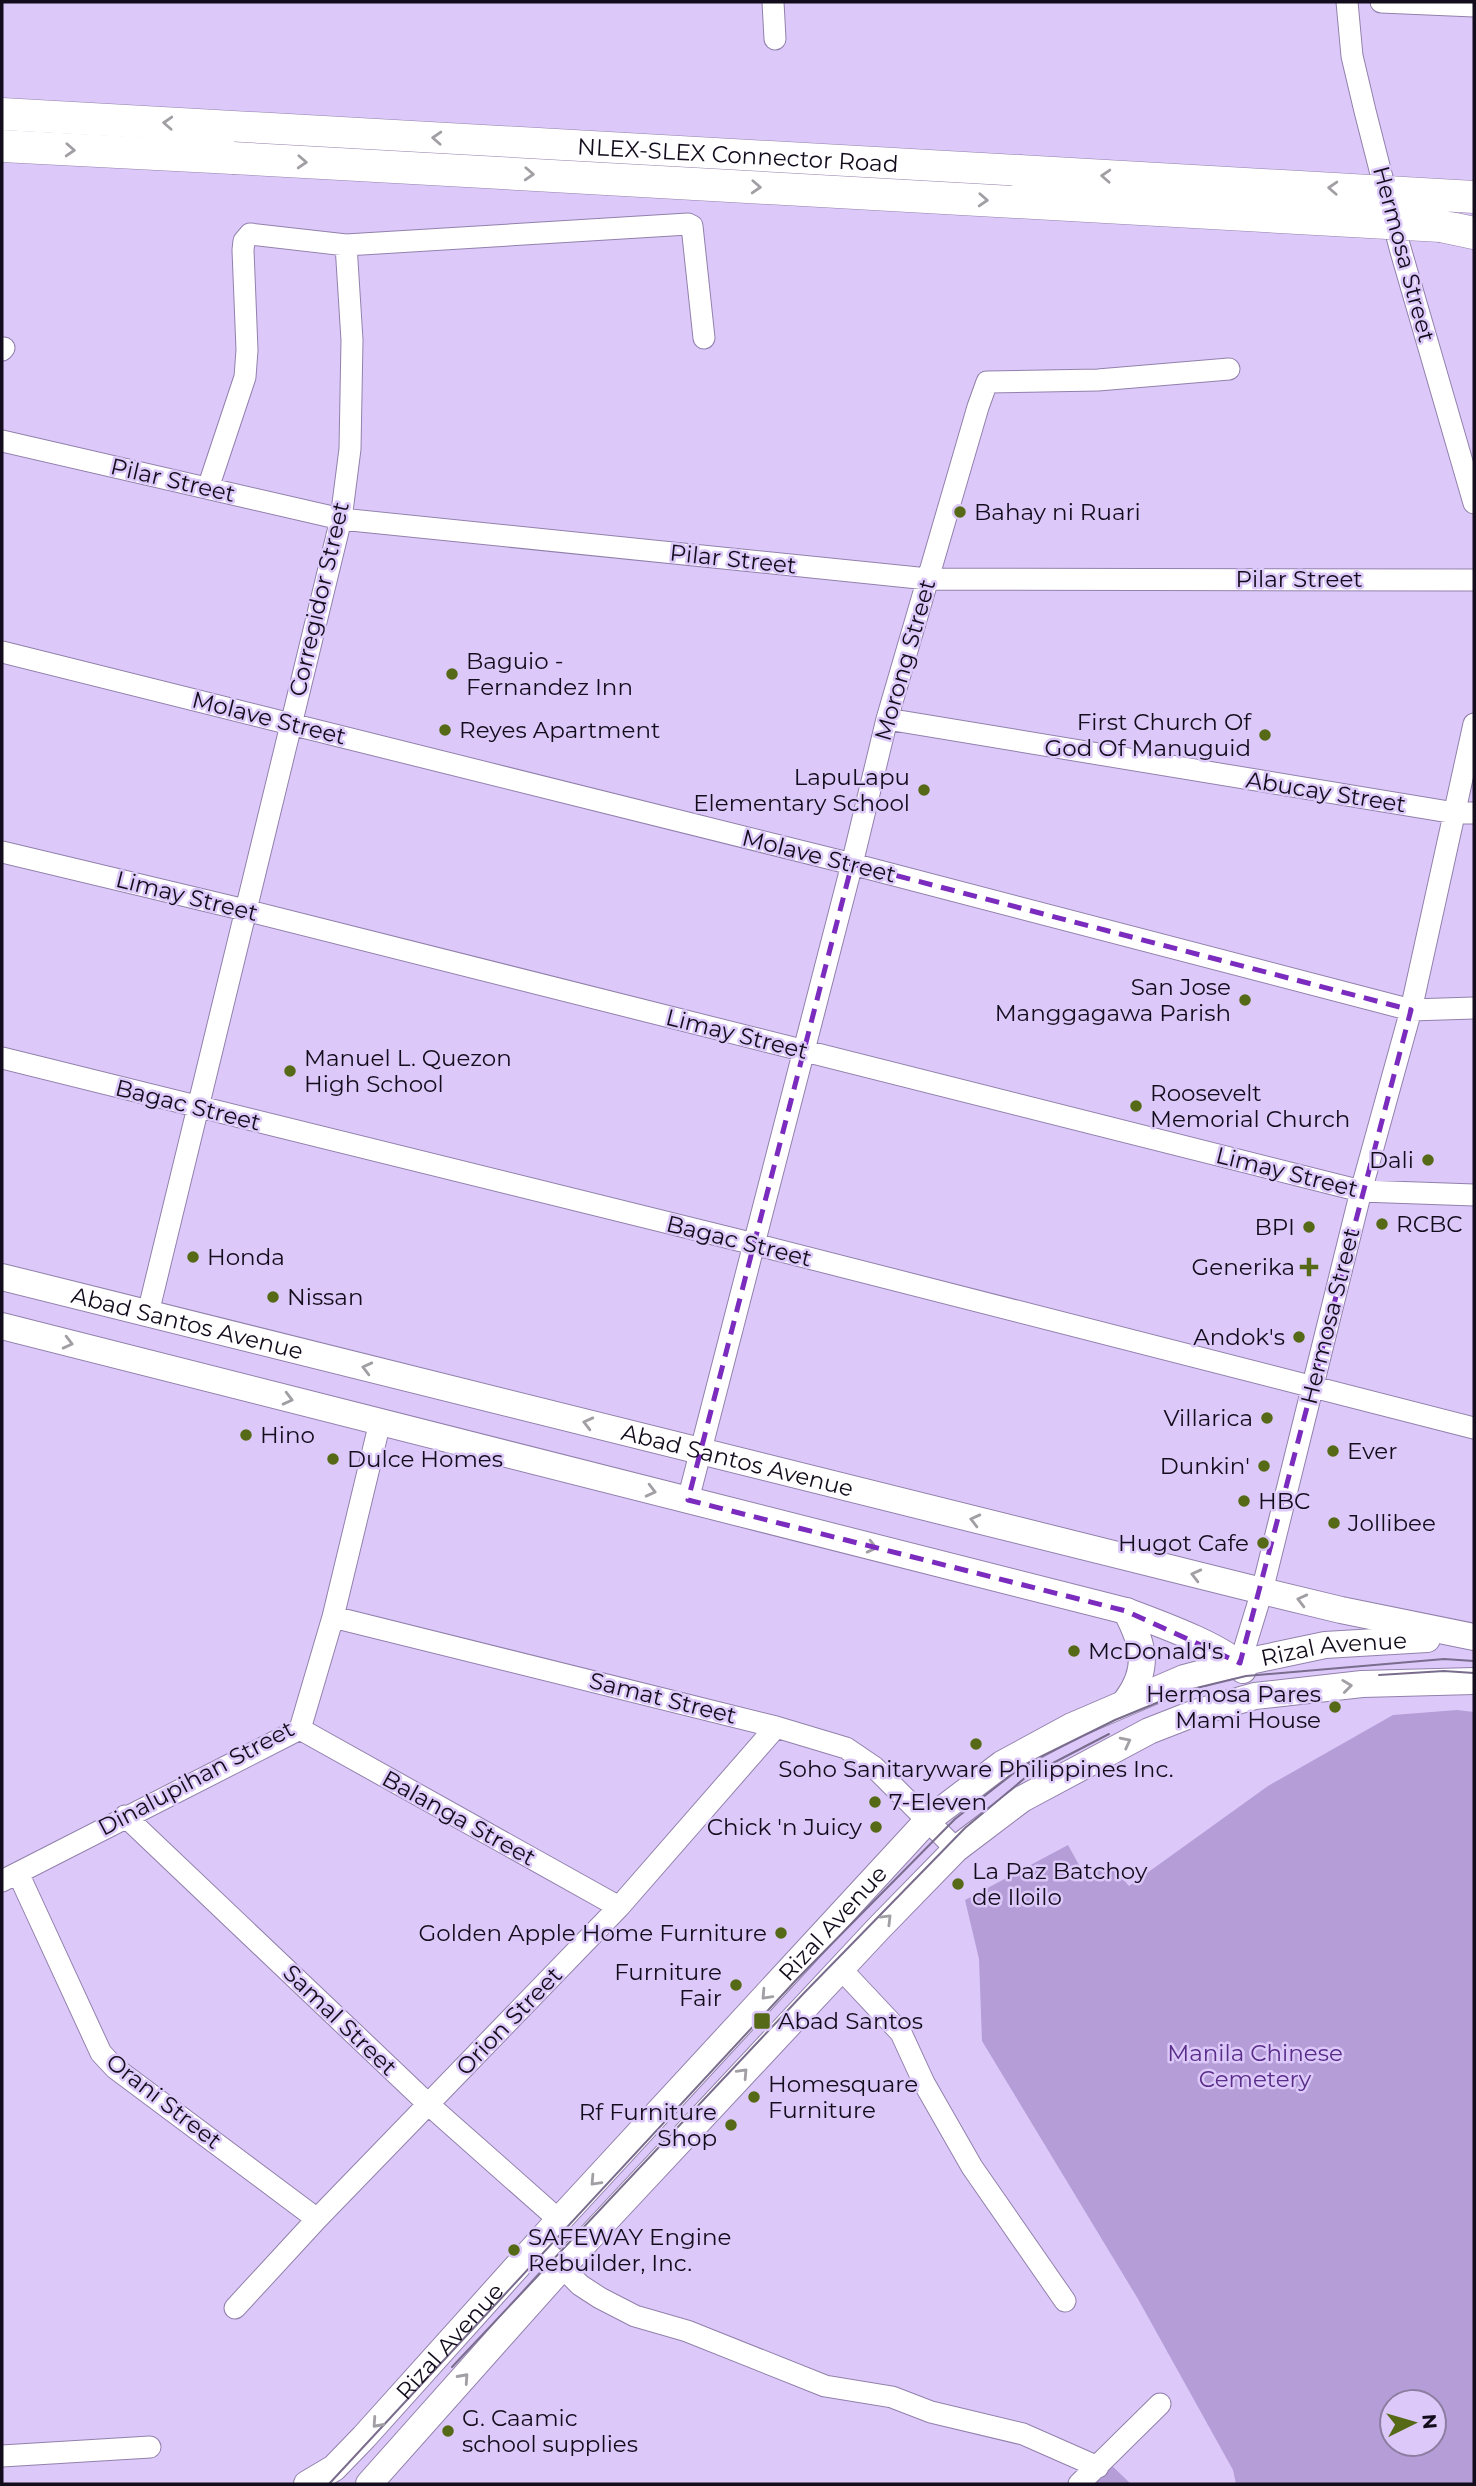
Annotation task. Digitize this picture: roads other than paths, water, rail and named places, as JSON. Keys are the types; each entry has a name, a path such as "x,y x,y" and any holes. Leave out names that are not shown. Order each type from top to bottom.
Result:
{"highway":[{"name":"NLEX-SLEX Connector Road","path":"2,114 1474,197"},
{"name":"NLEX-SLEX Connector Road","path":"2,146 1441,226 1474,230"}],"main road":[{"name":"Abad Santos Avenue","path":"2,1277 1262,1591 1474,1639"},
{"path":"2,1326 1126,1611 1174,1629 1240,1663 1255,1696"},
{"path":"1126,1611 1135,1628 1142,1659 1141,1675 1136,1688 1126,1701"},
{"name":"Rizal Avenue","path":"307,2484 329,2476 559,2220 928,1820 1002,1764 1072,1726 1126,1701 1184,1678 1240,1663 1325,1645 1412,1638 1474,1639"},
{"name":"Rizal Avenue","path":"369,2484 563,2266 840,1968 956,1849 1022,1799 1149,1731 1195,1713 1255,1696 1362,1684 1474,1681"}],"street":[{"path":"773,2 775,39"},
{"name":"Hermosa Street","path":"1347,2 1352,56 1365,111 1400,248 1474,503"},
{"path":"1381,2 1474,6"},
{"path":"208,488 245,377 247,350 243,250 247,237 257,233 346,245 688,224 692,226 704,338"},
{"name":"Corregidor Street","path":"148,1313 341,519 350,449 352,340 346,245"},
{"name":"Morong Street","path":"688,1500 715,1403 887,719 978,407 988,382 1098,380 1229,369"},
{"name":"Pilar Street","path":"2,441 341,519 928,579 1474,580"},
{"name":"Molave Street","path":"2,652 852,864 1411,1010 1474,1008"},
{"name":"Abucay Street","path":"887,719 1464,813"},
{"name":"Hermosa Street","path":"1240,1663 1262,1591 1361,1191 1464,813 1474,724"},
{"name":"Limay Street","path":"2,852 245,910 1361,1191 1474,1195"},
{"name":"Bagac Street","path":"2,1058 754,1244 1474,1428"},
{"name":"Dinalupihan Street","path":"10,1877 300,1729 332,1617 380,1422"},
{"name":"Samat Street","path":"332,1617 776,1727 846,1748 874,1767 956,1849"},
{"name":"Orion Street","path":"235,2308 317,2219 618,1908 776,1727"},
{"name":"Balanga Street","path":"300,1729 618,1908"},
{"name":"Samal Street","path":"125,1816 428,2104 559,2220"},
{"name":"Orani Street","path":"10,1877 101,2053 116,2068 317,2219"},
{"path":"840,1968 901,2032 924,2083 972,2166 1065,2301"},
{"path":"538,2243 580,2285 635,2316 687,2331 825,2386 892,2397 930,2412 1023,2434 1098,2467"},
{"path":"1079,2484 1160,2404"},
{"path":"2,2456 150,2447"}],"tram line":[{"path":"329,2484 797,1979 955,1819 1024,1765 1115,1720 1188,1690 1246,1676 1444,1659 1474,1661"},
{"path":"1379,1675 1444,1671 1474,1673"},
{"path":"452,2367 804,1993 965,1828 1026,1777 1109,1734"}],"place":[{"name":"Bahay ni Ruari","path":"960,512"},
{"name":"Baguio - Fernandez Inn","path":"452,674"},
{"name":"Reyes Apartment","path":"445,730"},
{"name":"First Church Of God Of Manuguid","path":"1265,735"},
{"name":"LapuLapu Elementary School","path":"924,790"},
{"name":"San Jose Manggagawa Parish","path":"1245,1000"},
{"name":"Manuel L. Quezon High School","path":"290,1071"},
{"name":"Roosevelt Memorial Church","path":"1136,1106"},
{"name":"Dali","path":"1428,1160"},
{"name":"RCBC","path":"1382,1224"},
{"name":"BPI","path":"1309,1227"},
{"name":"Honda","path":"193,1257"},
{"name":"Generika","path":"1309,1267"},
{"name":"Nissan","path":"273,1297"},
{"name":"Andok's","path":"1299,1337"},
{"name":"Villarica","path":"1267,1418"},
{"name":"Hino","path":"246,1435"},
{"name":"Ever","path":"1333,1451"},
{"name":"Dulce Homes","path":"333,1459"},
{"name":"Dunkin'","path":"1264,1466"},
{"name":"HBC","path":"1244,1501"},
{"name":"Jollibee","path":"1334,1523"},
{"name":"Hugot Cafe","path":"1263,1543"},
{"name":"McDonald's","path":"1074,1651"},
{"name":"Hermosa Pares Mami House","path":"1335,1707"},
{"name":"Soho Sanitaryware Philippines Inc.","path":"976,1744"},
{"name":"7-Eleven","path":"875,1802"},
{"name":"Chick 'n Juicy","path":"876,1827"},
{"name":"La Paz Batchoy de Iloilo","path":"958,1884"},
{"name":"Golden Apple Home Furniture","path":"781,1933"},
{"name":"Furniture Fair","path":"736,1985"},
{"name":"Abad Santos","path":"762,2021"},
{"name":"Homesquare Furniture","path":"754,2097"},
{"name":"Rf Furniture Shop","path":"731,2125"},
{"name":"SAFEWAY Engine Rebuilder, Inc.","path":"514,2250"},
{"name":"G. Caamic school supplies","path":"448,2431"}],"park label":[{"name":"Manila Chinese Cemetery","path":"1255,2066"}]}
